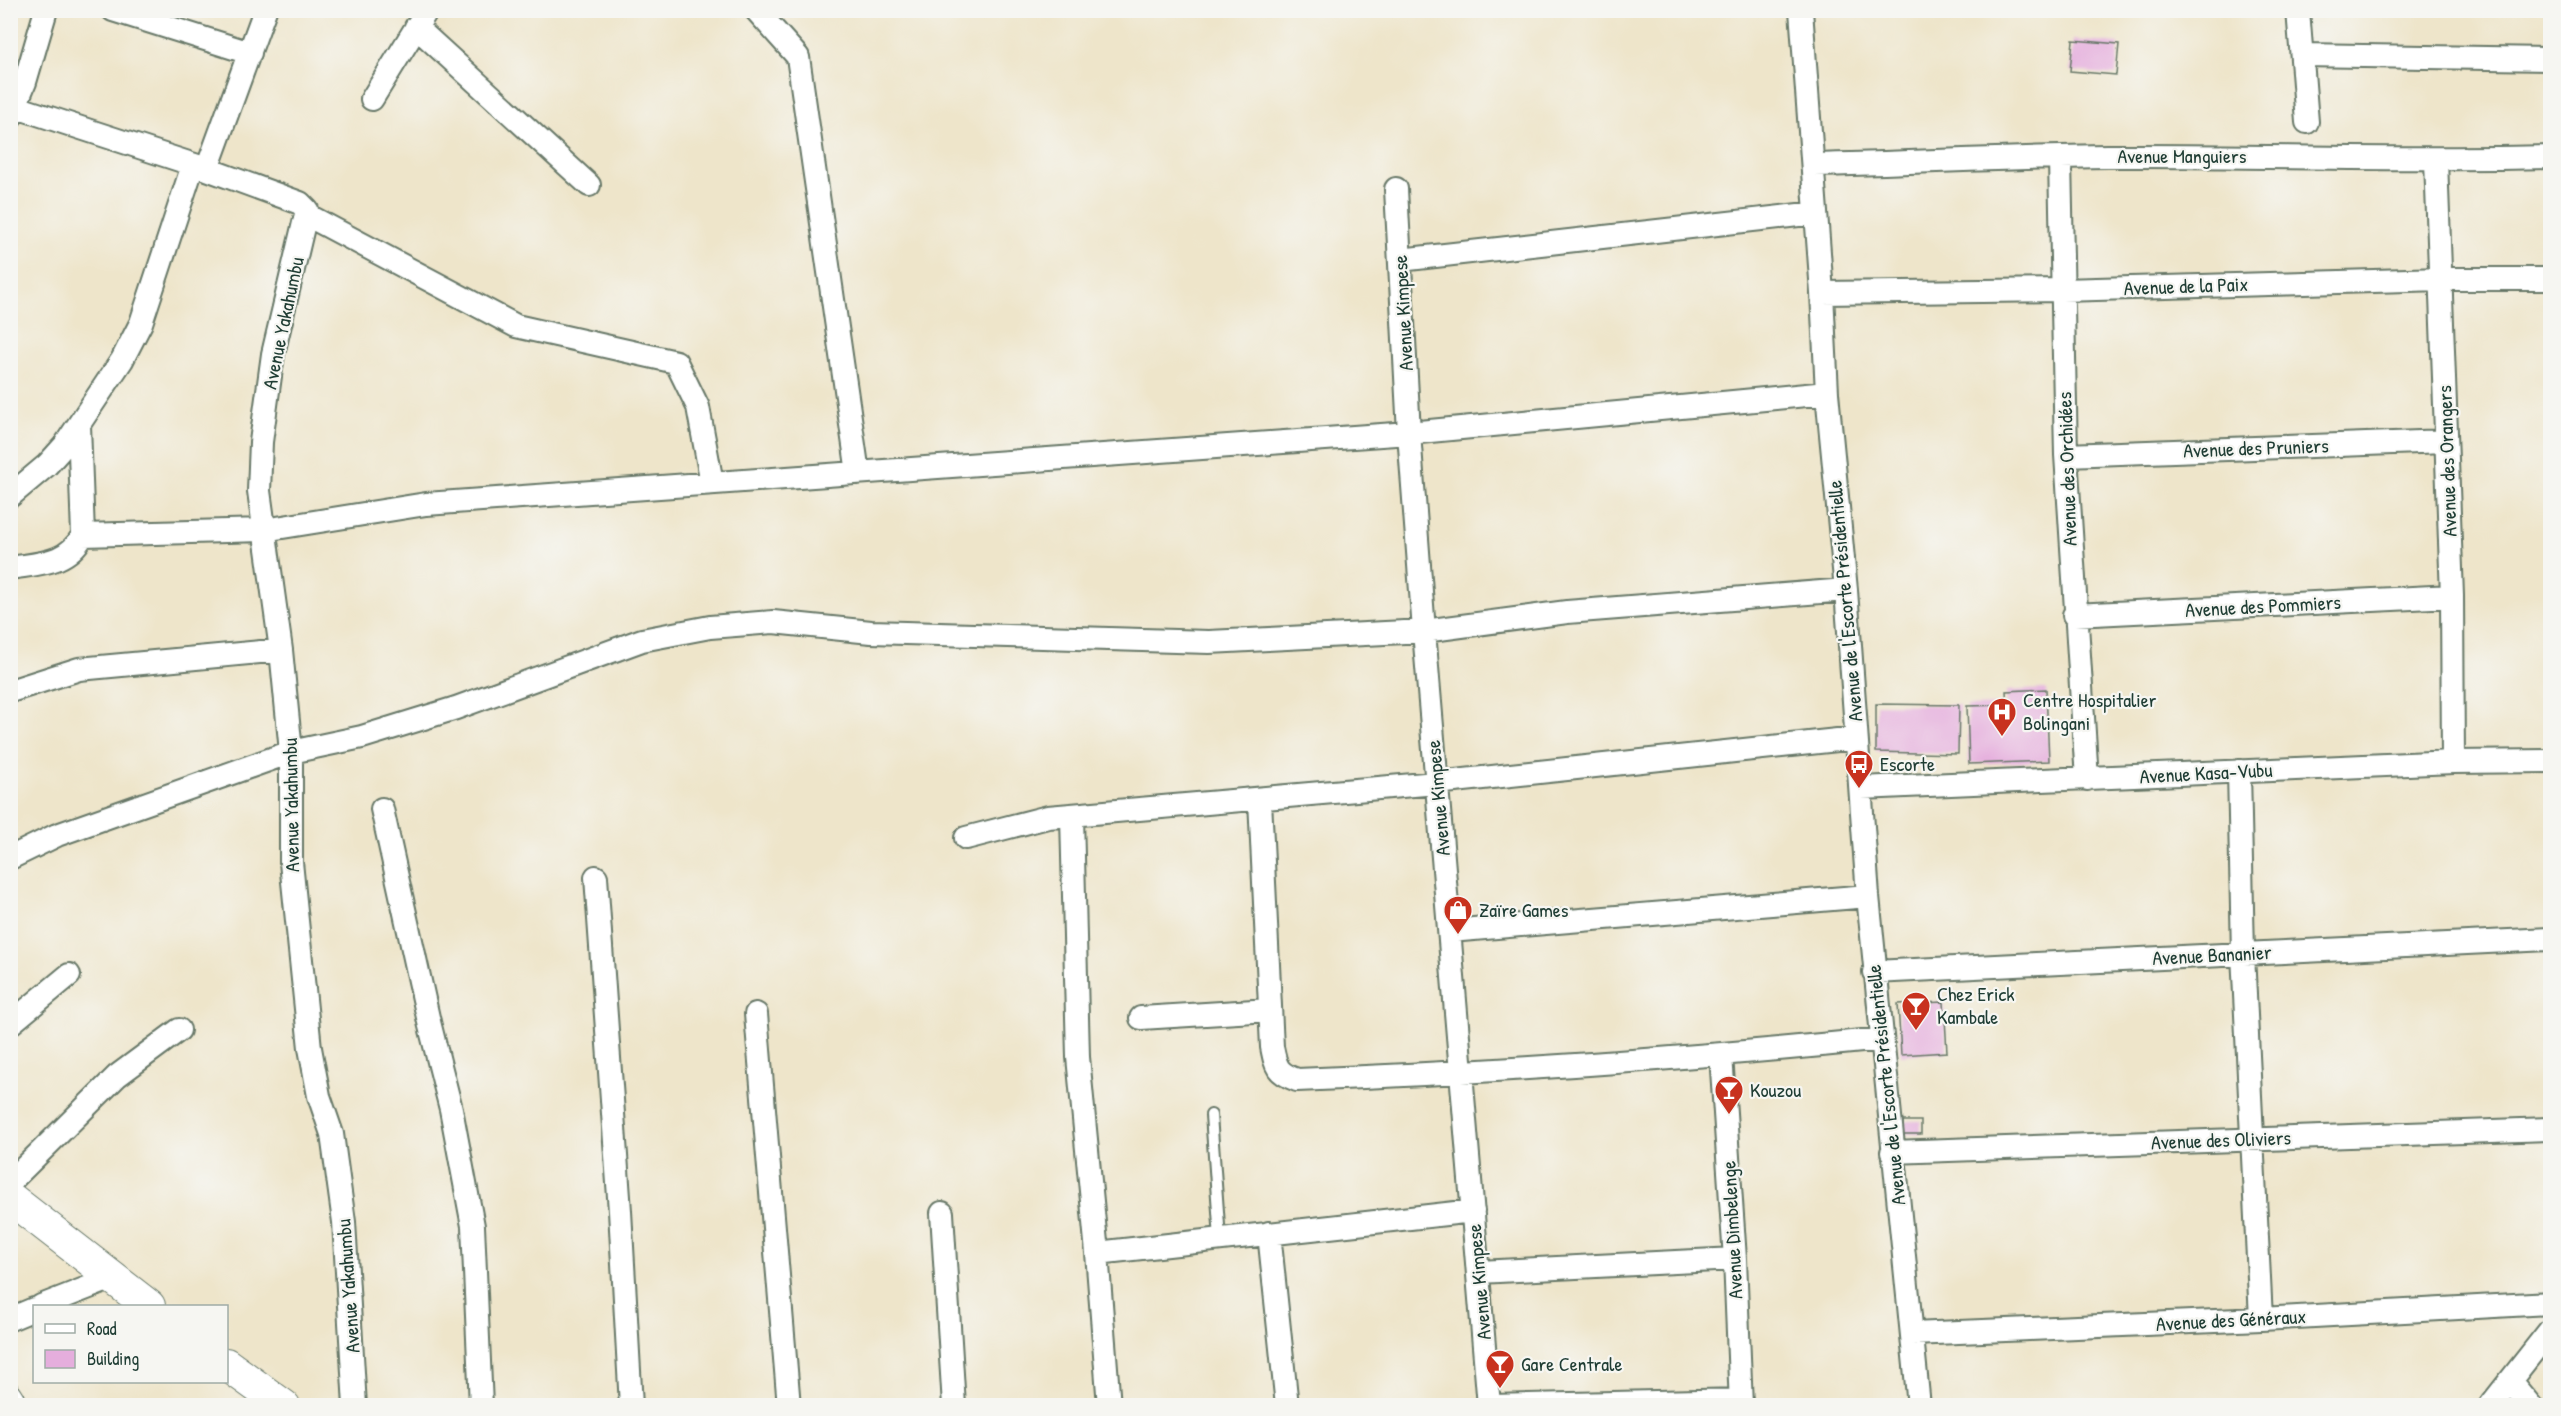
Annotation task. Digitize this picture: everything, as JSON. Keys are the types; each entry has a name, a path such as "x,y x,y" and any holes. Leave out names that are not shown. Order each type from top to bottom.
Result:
{"main road":[{"path":"10,1198 110,1279 147,1305"},
{"path":"228,1365 284,1406"}],"street":[{"path":"46,10 25,82 12,110 200,167 306,211 516,326 676,362 698,407 712,483"},
{"path":"113,10 250,53"},
{"path":"10,496 47,465 79,425 122,360 141,323 200,167 250,53 265,10"},
{"path":"756,10 798,57 858,473"},
{"name":"Avenue de l'Escorte Présidentielle","path":"1801,10 1827,393 1846,590 1874,972 1920,1406"},
{"path":"2298,10 2307,122"},
{"path":"372,99 421,19 589,185"},
{"path":"2302,55 2550,59"},
{"name":"Avenue Manguiers","path":"1813,165 2106,156 2312,156 2436,160 2550,157"},
{"name":"Avenue des Orchidées","path":"2060,159 2066,455 2074,615 2087,779"},
{"name":"Avenue des Orangers","path":"2436,160 2452,596 2453,762"},
{"name":"Avenue Kimpese","path":"1396,189 1409,433 1424,631 1490,1406"},
{"name":"Avenue Yakahumbu","path":"306,211 273,354 261,442 259,491 291,753 291,861 310,1048 320,1096 332,1134 344,1222 355,1406"},
{"path":"1401,260 1816,213"},
{"name":"Avenue de la Paix","path":"1822,293 2062,290 2442,279 2550,279"},
{"path":"83,535 264,530 426,504 1409,433 1827,393"},
{"path":"10,568 64,557 77,546 83,535 79,425"},
{"name":"Avenue des Pruniers","path":"2066,455 2446,441"},
{"path":"10,858 57,835 291,753 362,737 456,708 642,640 710,627 773,622 871,632 1209,642 1424,631 1567,612 1846,590"},
{"name":"Avenue des Pommiers","path":"2074,615 2452,596"},
{"path":"10,691 79,669 280,650"},
{"path":"966,838 1048,817 1436,783 1856,738"},
{"name":"Avenue Kasa-Vubu","path":"1861,788 2453,762 2550,761"},
{"path":"2239,771 2243,954 2261,1319"},
{"path":"1260,800 1270,1010 1275,1065 1284,1075 1297,1080 1461,1073 1721,1055 1882,1039"},
{"path":"382,809 429,1022 451,1109 473,1226 481,1406"},
{"path":"1072,816 1078,1057 1109,1406"},
{"path":"596,877 620,1199 631,1406"},
{"path":"1450,931 1868,896"},
{"name":"Avenue Bananier","path":"1874,972 2550,939"},
{"path":"10,1024 69,975"},
{"path":"1141,1018 1270,1010"},
{"path":"756,1014 789,1406"},
{"path":"10,1182 117,1077 179,1030"},
{"name":"Avenue Dimbelenge","path":"1721,1055 1735,1259 1741,1403"},
{"name":"Avenue des Oliviers","path":"1892,1152 2550,1129"},
{"path":"1097,1253 1473,1211"},
{"path":"942,1213 954,1406"},
{"path":"1269,1233 1287,1406"},
{"path":"1479,1272 1735,1259"},
{"path":"44,1305 110,1279"},
{"name":"Avenue des Généraux","path":"1912,1334 2261,1319 2550,1303"},
{"path":"10,1318 33,1309"},
{"path":"2490,1406 2550,1330"},
{"path":"2510,1381 2531,1406"},
{"path":"10,1395 17,1406"},
{"path":"1490,1406 1741,1403"}],"lane":[{"path":"1211,1115 1220,1239"}],"building":[{"path":"2073,40 2119,44 2116,75 2070,71"},
{"path":"2046,689 2049,761 1969,764 1967,706 2007,705 2006,691"},
{"path":"1876,704 1959,705 1958,754 1876,752"},
{"path":"1944,1002 1947,1052 1901,1055 1898,1004"},
{"path":"1903,1121 1921,1121 1921,1134 1903,1134"}],"place":[{"name":"Centre Hospitalier Bolingani","path":"2002,738"},
{"name":"Escorte","path":"1859,790"},
{"name":"Zaïre Games","path":"1458,936"},
{"name":"Chez Erick Kambale","path":"1916,1032"},
{"name":"Kouzou","path":"1729,1116"},
{"name":"Gare Centrale","path":"1500,1390"}]}
